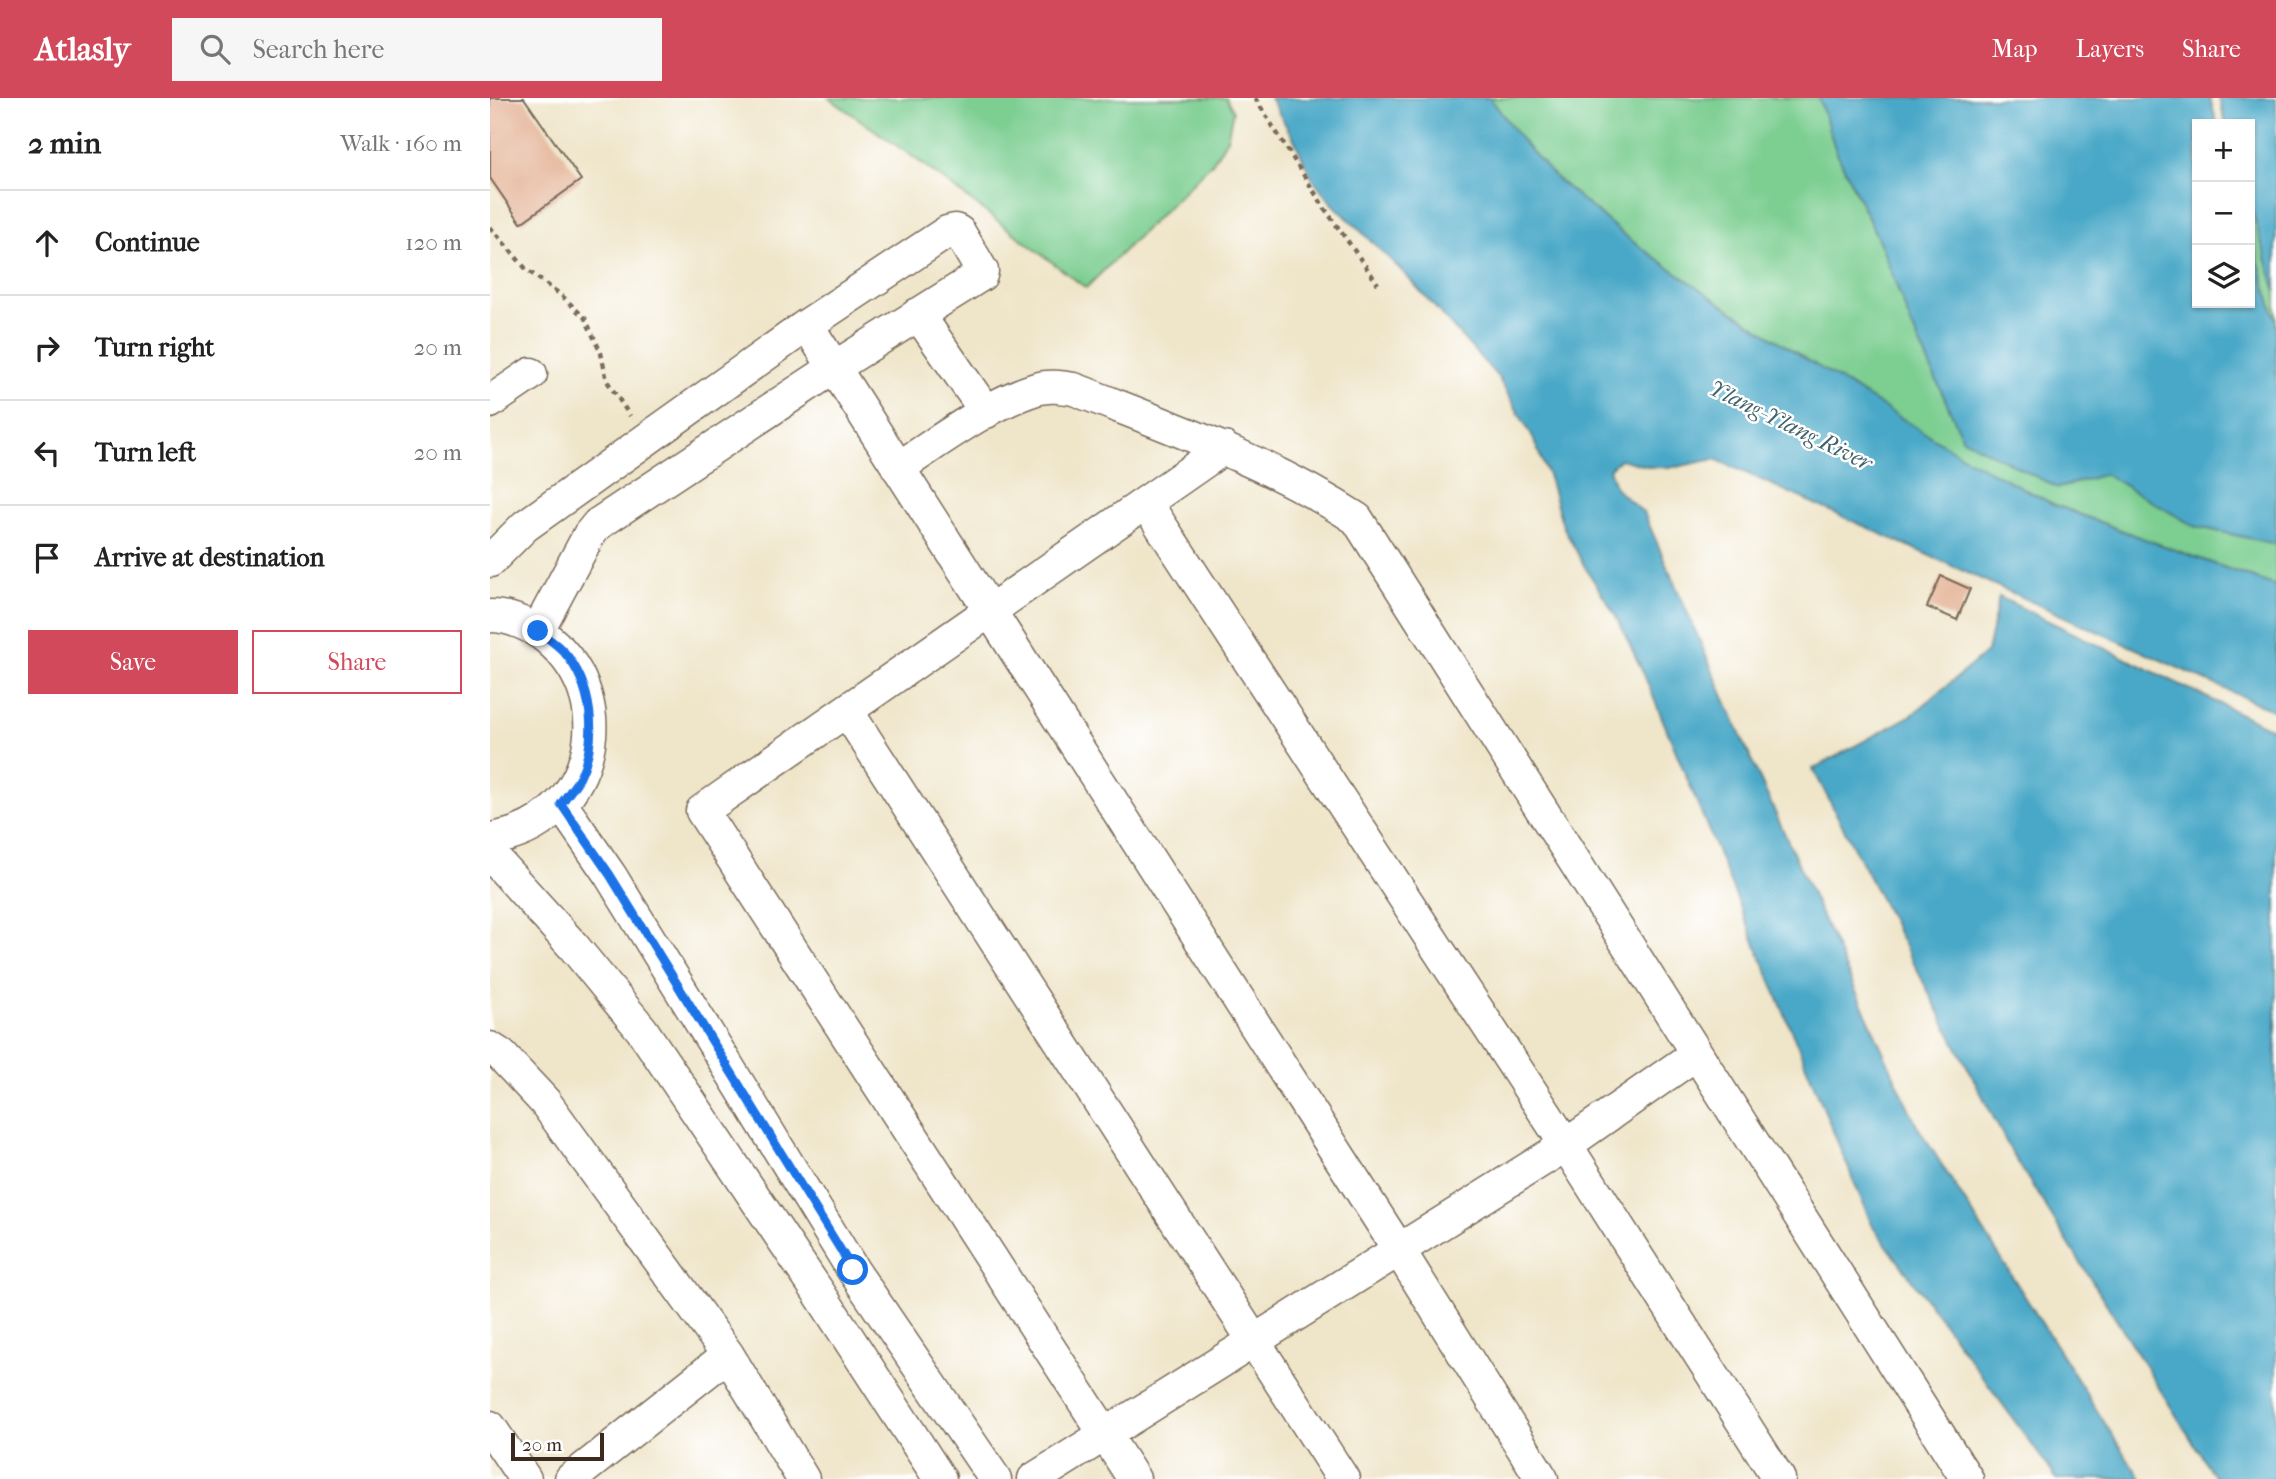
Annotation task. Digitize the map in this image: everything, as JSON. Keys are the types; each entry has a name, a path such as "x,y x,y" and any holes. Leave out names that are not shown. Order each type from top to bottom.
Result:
{"street":[{"path":"490,561 525,526 807,325 947,232 959,232 982,273 598,524 589,535 538,631"},
{"path":"918,314 986,412"},
{"path":"807,325 1542,1479"},
{"path":"490,402 531,374"},
{"path":"898,468 986,412 1037,388 1074,389 1224,447 1357,519 1967,1479"},
{"path":"1134,1479 702,811 1224,447"},
{"path":"1146,503 1566,1145 1779,1479"},
{"path":"490,615 502,616 538,631 564,652 582,680 590,711 590,745 580,777 561,804 537,824 509,837 490,839"},
{"path":"847,711 1343,1479"},
{"path":"561,804 610,875 853,1270 995,1479"},
{"path":"490,854 574,947 642,1030 940,1479"},
{"path":"490,1048 501,1055 545,1102 729,1355 803,1479"},
{"path":"1034,1479 1566,1145 1696,1054"},
{"path":"819,1293 853,1270"},
{"path":"571,1479 729,1355"},
{"path":"490,1427 524,1479"}],"path":[{"path":"1255,98 1325,209 1378,284"},
{"path":"490,227 527,270 561,295 585,318 601,353 607,381 646,440"}],"green space":[{"path":"829,98 1226,98 1233,111 1227,139 1212,163 1086,288 916,159"},
{"path":"1490,98 1819,98 1836,151 1881,245 1911,324 2058,488 2105,474 2194,526 2276,544 2276,586 2053,504 1967,459 1806,359 1629,239 1558,180 1523,142"},
{"path":"2255,221 2276,291 2276,321 2255,251"}],"water":[{"name":"Ylang-Ylang River","path":"1270,98 1490,98 1523,142 1558,180 1629,239 1806,359 1967,459 2053,504 2276,586 2276,712 1715,459 1676,467 1651,467 1620,459 1609,469 1616,489 1644,513 1758,775 1916,1124 2142,1479 2057,1479 1872,1225 1643,672 1615,614 1563,526 1549,478 1533,438 1498,377 1405,274 1331,202 1312,178 1294,139"},
{"path":"1819,98 2210,98 2216,119 2192,119 2192,308 2255,308 2255,251 2276,321 2276,544 2194,526 2105,474 2058,488 1963,439 1911,324 1881,245 1836,151"},
{"path":"2219,98 2276,98 2276,291 2255,221 2255,119 2225,119"},
{"path":"1999,597 2276,731 2276,1479 2216,1479 2012,1153 1813,769 1912,715 1987,652"}],"building":[{"path":"490,98 524,98 581,180 521,223 490,178"},
{"path":"1941,576 1970,589 1957,620 1927,607"}],"route":[{"path":"538,631 564,652 582,680 590,711 590,745 580,777 561,804 610,875 853,1270"}]}
